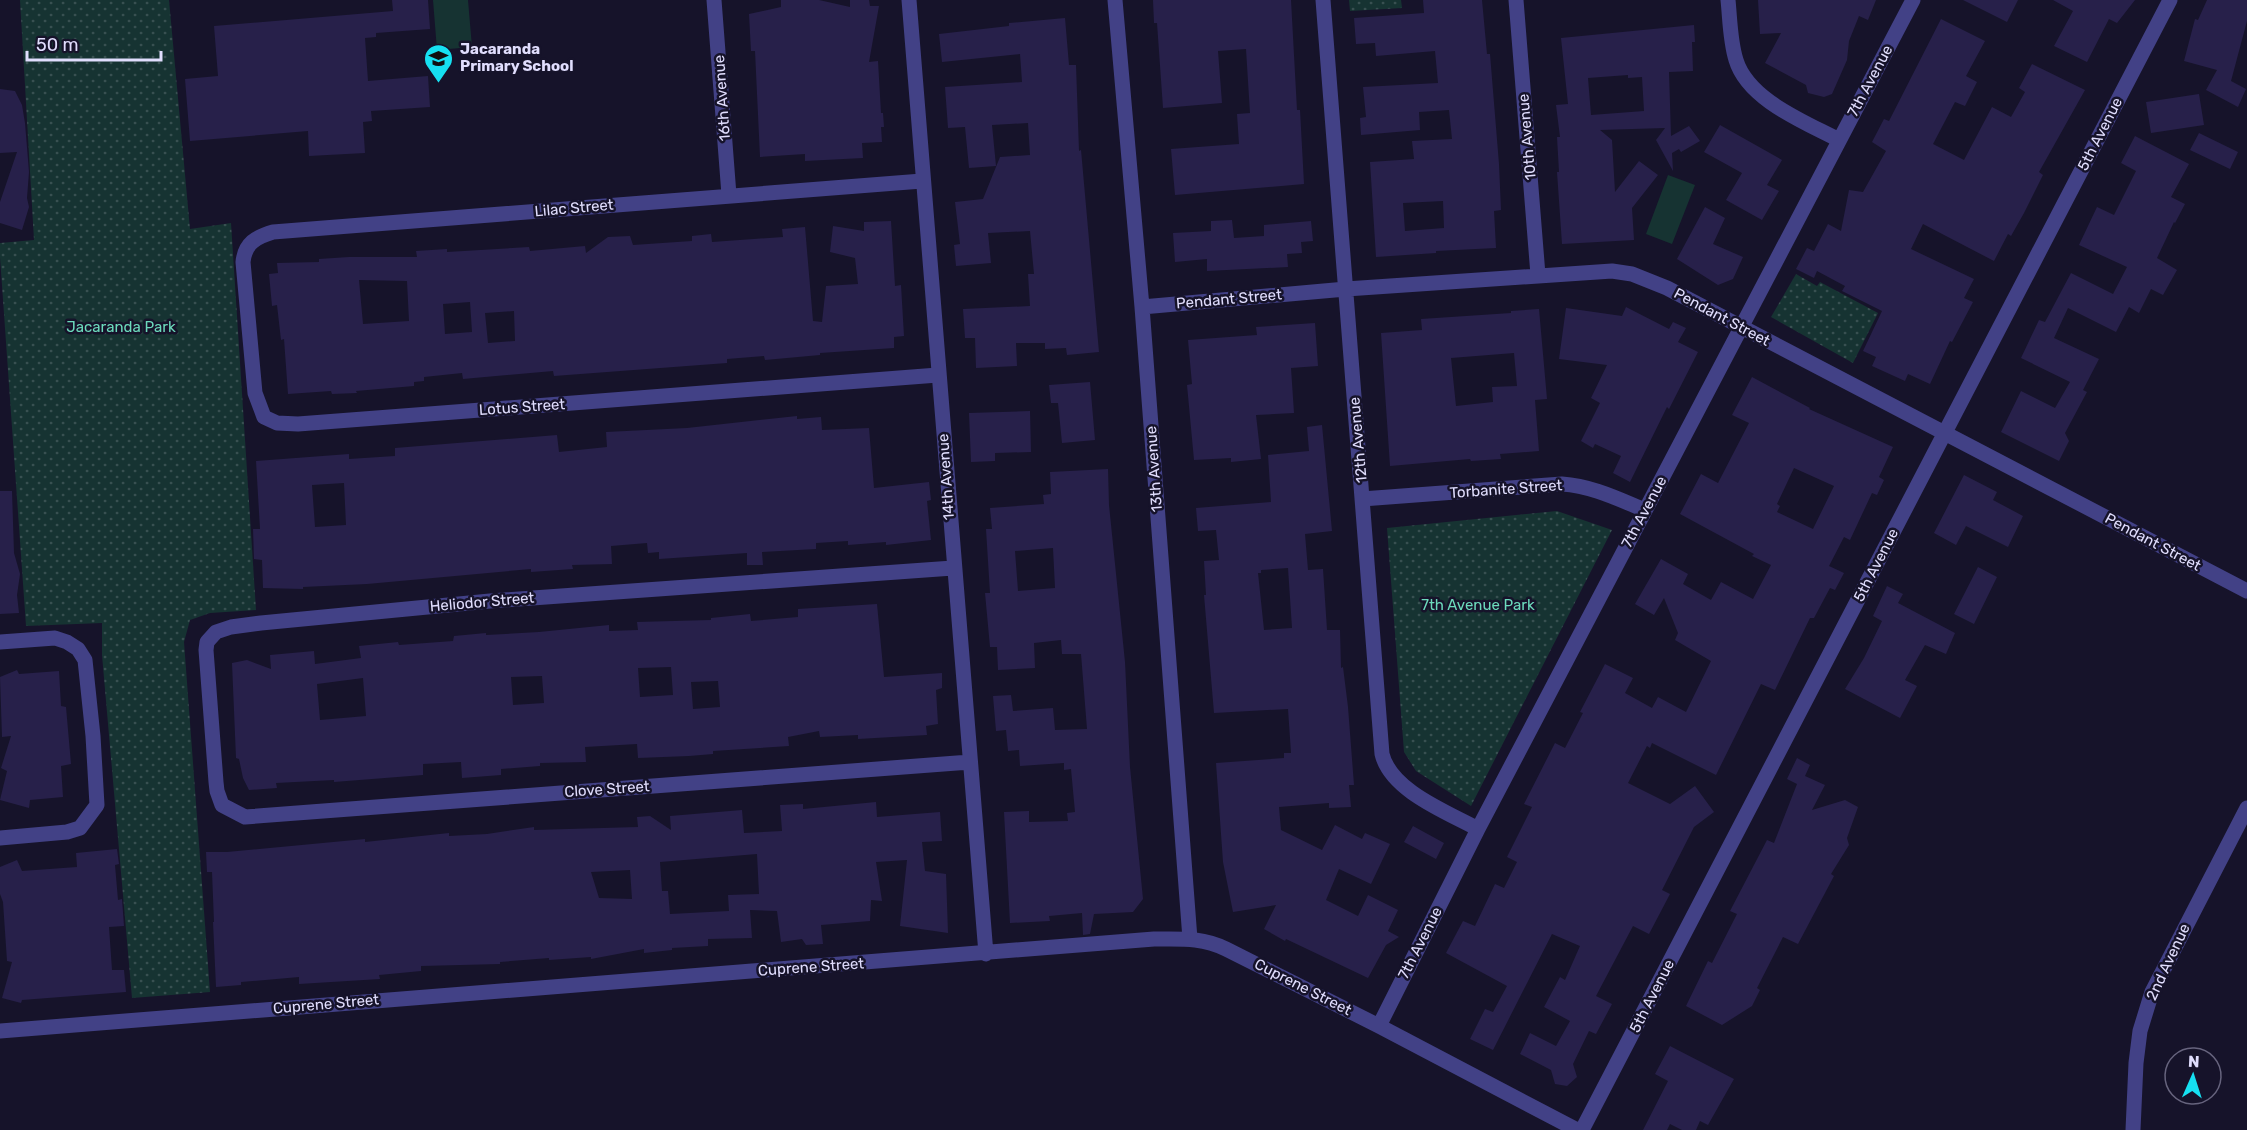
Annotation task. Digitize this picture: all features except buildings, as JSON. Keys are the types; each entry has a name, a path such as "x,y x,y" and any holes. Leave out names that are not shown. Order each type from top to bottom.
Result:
{"street":[{"name":"16th Avenue","path":"714,0 729,195"},
{"name":"14th Avenue","path":"909,0 953,568 986,954"},
{"name":"13th Avenue","path":"1115,0 1142,307 1190,939"},
{"name":"12th Avenue","path":"1323,0 1383,760 1395,778 1415,794 1478,829"},
{"name":"10th Avenue","path":"1516,0 1538,275"},
{"path":"1728,0 1736,62 1749,82 1770,103 1839,140"},
{"name":"7th Avenue","path":"1379,1026 1478,829 1913,0"},
{"name":"5th Avenue","path":"1582,1130 2170,0"},
{"name":"Lilac Street","path":"243,262 244,255 252,241 259,236 273,232 922,181"},
{"name":"Lotus Street","path":"243,262 255,393 264,417 277,423 298,424 938,375"},
{"name":"Pendant Street","path":"1142,307 1538,275 1612,271 1632,274 1660,285 2247,591"},
{"name":"Torbanite Street","path":"1362,499 1562,484 1593,489 1645,510"},
{"name":"Heliodor Street","path":"245,817 222,805 217,791 206,650 210,637 221,629 261,623 479,602 953,568"},
{"path":"0,642 56,638 78,649 85,660 97,805 80,828 67,832 0,838"},
{"name":"Clove Street","path":"245,817 970,762"},
{"name":"2nd Avenue","path":"2133,1130 2136,1063 2140,1031 2148,1003 2166,963 2247,808"},
{"name":"Cuprene Street","path":"0,1031 1154,939 1190,939 1215,944 1379,1026 1577,1130"}],"green space":[{"name":"Jacaranda Park","path":"20,0 169,0 190,229 231,223 256,610 210,613 190,620 184,642 210,992 132,998 102,655 102,623 26,626 0,257 0,243 34,240"},
{"path":"433,0 468,0 472,47 437,50"},
{"path":"1349,0 1401,0 1402,8 1350,11"},
{"path":"1668,175 1695,185 1672,244 1646,234"},
{"path":"1796,274 1817,286 1820,282 1878,313 1853,363 1771,317"},
{"name":"7th Avenue Park","path":"1557,511 1612,530 1471,806 1416,771 1404,752 1387,528"}],"place":[{"name":"Jacaranda Primary School","path":"439,84"}]}
